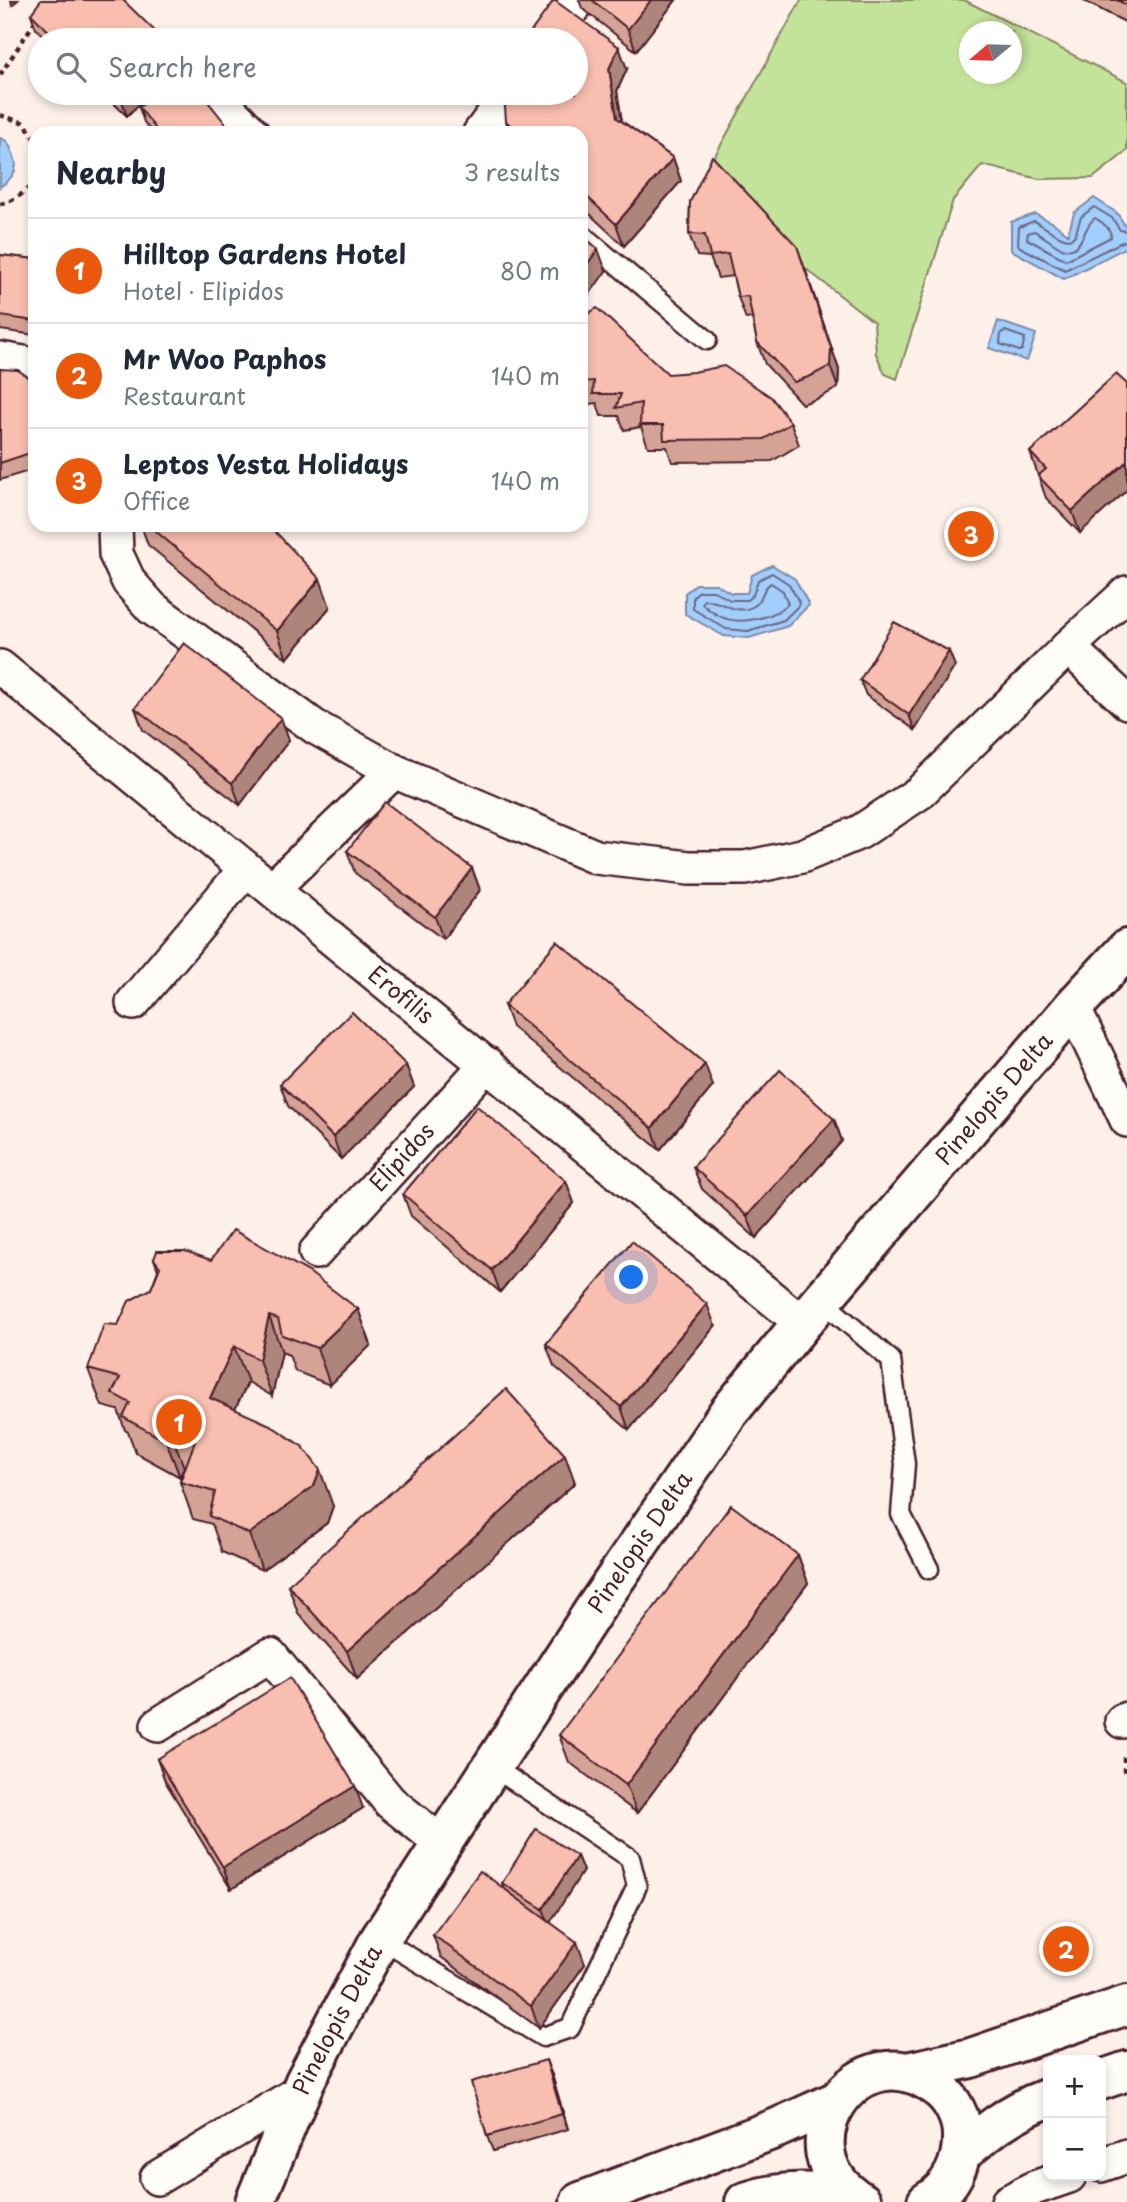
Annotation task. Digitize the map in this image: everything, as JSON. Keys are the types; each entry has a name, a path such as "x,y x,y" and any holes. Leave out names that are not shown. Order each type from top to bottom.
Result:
{"street":[{"path":"558,28 579,0"},
{"path":"225,105 245,126"},
{"path":"485,126 501,105"},
{"path":"0,359 28,364"},
{"path":"115,532 116,554 129,582 152,608 315,727 394,771 596,857 689,869 745,868 802,856 860,832 919,793 1127,593"},
{"path":"1068,647 1127,702"},
{"name":"Erofilis","path":"0,667 487,1064 811,1311"},
{"path":"133,1003 259,879 394,771"},
{"name":"Pinelopis Delta","path":"255,2202 301,2091 380,1939 587,1621 728,1413 811,1311 1073,1007 1127,949"},
{"path":"1073,1007 1127,1120"},
{"name":"Elipidos","path":"316,1252 487,1064"},
{"path":"158,1725 270,1655 390,1802 443,1844"},
{"path":"857,2199 836,2180 827,2159 824,2137 837,2101 852,2084 869,2075 887,2071 907,2072 971,2058 1127,2005"},
{"path":"1106,2078 1127,2071"},
{"path":"907,2072 928,2079 944,2093 956,2111 962,2132 962,2153 954,2176 943,2190 926,2202"},
{"path":"158,2178 301,2091"},
{"path":"962,2153 998,2122 1017,2110 1043,2100"},
{"path":"579,2202 777,2129 837,2101"},
{"path":"1106,2163 1127,2156"},
{"path":"1008,2202 1054,2181"},
{"path":"745,2202 776,2193 803,2191 857,2199"}],"lane":[{"path":"588,240 707,341"},
{"path":"811,1311 891,1360 905,1464 901,1514 929,1569"},
{"path":"380,1939 542,2037 570,2028 637,1886 630,1858 494,1767"}],"path":[{"path":"32,28 43,11"},
{"path":"0,75 28,33"},
{"path":"0,115 25,122 28,127"},
{"path":"0,204 5,204 28,189"}],"green space":[{"path":"801,0 964,0 1006,21 959,21 959,84 1022,84 1022,29 1127,82 1127,151 1093,178 1039,179 982,165 953,200 897,379 885,374 876,354 874,322 805,268 712,161"}],"water":[{"path":"0,138 7,141 16,166 12,176 0,187"},
{"path":"1094,198 1117,213 1127,229 1127,247 1064,279 1011,250 1011,222 1035,214 1068,234 1074,213"},
{"path":"998,321 1036,334 1027,361 989,348"},
{"path":"772,565 795,579 809,605 788,626 749,638 724,636 685,614 685,593 696,584 716,584 731,593 747,593 752,575"}],"building":[{"path":"41,0 123,0 152,28 46,28 31,14"},
{"path":"554,0 619,47 609,69 617,118 673,158 616,224 588,198 588,126 511,126 506,121 505,105 588,105 588,28 534,28"},
{"path":"592,0 651,0 628,29"},
{"path":"211,105 227,126 154,126 139,107"},
{"path":"712,156 797,246 831,348 830,366 811,376 794,382 757,342 748,296 738,297 728,254 710,256 705,235 689,234 690,202"},
{"path":"588,240 598,249 588,263"},
{"path":"0,255 28,258 28,320 0,316"},
{"path":"597,308 668,374 724,366 771,397 791,423 764,439 664,440 663,425 640,425 641,403 616,408 621,394 593,394 594,381 588,381 588,314"},
{"path":"0,369 18,370 28,377 28,454 0,463"},
{"path":"1116,374 1127,384 1127,461 1072,511 1038,476 1046,469 1030,452"},
{"path":"157,532 276,532 320,579 277,631"},
{"path":"894,622 949,651 909,715 860,680"},
{"path":"184,643 281,718 232,783 135,708"},
{"path":"385,802 472,868 435,917 347,851"},
{"path":"557,941 705,1064 652,1128 504,1005"},
{"path":"352,1012 406,1065 333,1137 280,1084"},
{"path":"780,1070 834,1119 747,1216 693,1167"},
{"path":"477,1106 566,1181 492,1270 403,1194"},
{"path":"233,1230 309,1272 358,1309 317,1348 282,1335 278,1319 269,1316 259,1360 234,1346 210,1398 270,1425 303,1447 320,1470 314,1486 249,1534 209,1516 215,1492 180,1482 195,1441 170,1431 166,1441 123,1417 130,1403 112,1393 120,1378 88,1369 104,1324 118,1325 129,1301 151,1289 160,1267 154,1259 157,1251 185,1251 211,1260"},
{"path":"632,1241 707,1304 621,1407 546,1344"},
{"path":"506,1389 565,1455 347,1651 288,1585"},
{"path":"731,1505 798,1555 626,1785 559,1735"},
{"path":"290,1678 355,1786 223,1867 157,1759"},
{"path":"536,1829 577,1856 543,1909 502,1883"},
{"path":"480,1871 577,1942 531,2006 433,1935"},
{"path":"546,2060 562,2114 487,2136 471,2082"}],"place":[{"name":"Leptos Vesta Holidays","path":"971,534"},
{"name":"Hilltop Gardens Hotel","path":"179,1422"},
{"name":"Mr Woo Paphos","path":"1066,1949"}]}
